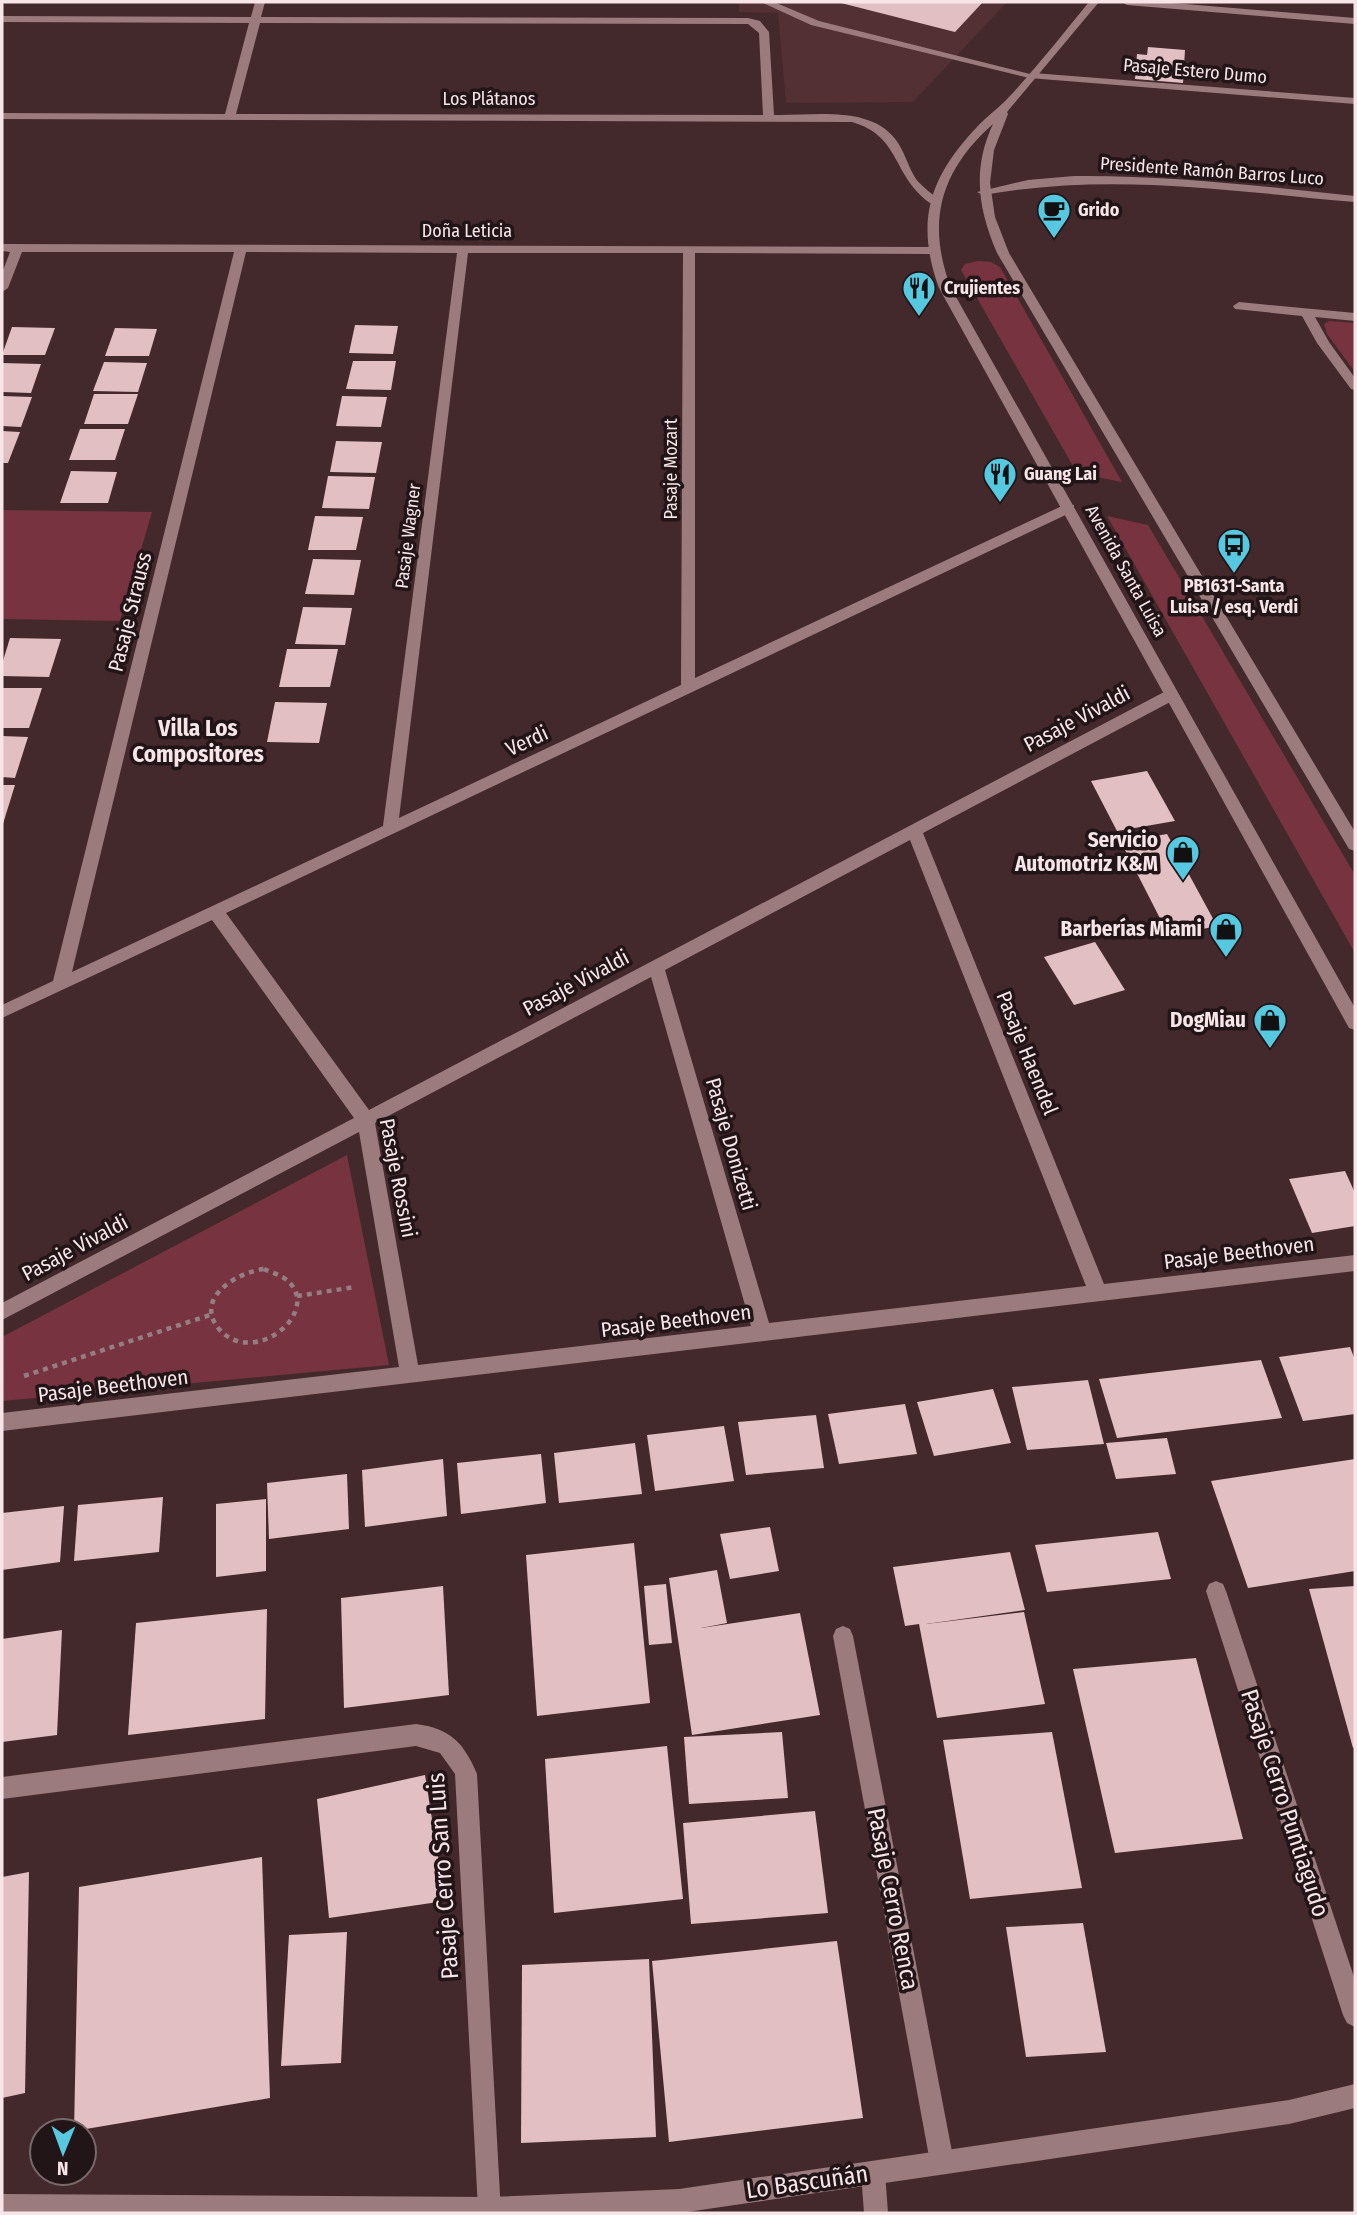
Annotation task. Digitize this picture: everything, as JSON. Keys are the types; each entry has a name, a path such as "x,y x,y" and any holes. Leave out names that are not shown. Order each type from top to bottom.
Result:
{"street":[{"path":"230,116 260,2"},
{"name":"Pasaje Estero Dumo","path":"766,2 814,23 1033,76 1355,101"},
{"name":"Avenida Santa Luisa","path":"1094,2 1008,105 947,171 934,201 931,250 945,288 1355,1023"},
{"path":"1127,2 1355,21"},
{"path":"2,19 630,15 739,20 756,23 764,32 769,118"},
{"name":"Avenida Santa Luisa","path":"1008,105 985,157 983,192 992,229 1003,254 1355,845"},
{"name":"Los Plátanos","path":"2,116 853,119 883,128 899,152 917,189 934,201"},
{"name":"Presidente Ramón Barros Luco","path":"983,192 1018,183 1121,181 1355,199"},
{"name":"Doña Leticia","path":"2,248 931,250"},
{"path":"2,288 17,248"},
{"name":"Pasaje Strauss","path":"60,985 241,248"},
{"name":"Pasaje Wagner","path":"390,829 463,249"},
{"name":"Pasaje Mozart","path":"688,688 689,249"},
{"path":"1239,306 1355,317"},
{"path":"1307,313 1323,342 1355,386"},
{"name":"Verdi","path":"2,1012 1069,508"},
{"name":"Pasaje Vivaldi","path":"2,1312 1171,695"},
{"name":"Pasaje Haendel","path":"914,831 1098,1293"},
{"name":"Pasaje Rossini","path":"215,911 366,1120 410,1374"},
{"name":"Pasaje Donizetti","path":"656,967 762,1334"},
{"name":"Pasaje Beethoven","path":"2,1422 1355,1263"},
{"name":"Pasaje Cerro Puntiagudo","path":"1216,1591 1355,2015"},
{"name":"Pasaje Cerro Renca","path":"843,1636 942,2162"},
{"name":"Pasaje Cerro San Luis","path":"2,1788 416,1735 434,1736 449,1745 460,1757 466,1774 490,2208"},
{"name":"Lo Bascuñán","path":"2,2206 422,2211 680,2202 1289,2112 1355,2096"},
{"path":"873,2173 876,2213"}],"path":[{"path":"250,1270 278,1272 289,1279 297,1296 296,1312 290,1324 268,1340 254,1343 228,1338 219,1330 212,1314 216,1296 224,1284 250,1270"},
{"path":"297,1296 394,1281"},
{"path":"15,1380 212,1314"}],"shaded area":[{"path":"739,2 1007,2 913,102 786,103 778,13 739,12"},
{"path":"991,262 1000,267 1122,482 1077,473 961,270 965,264"},
{"path":"1329,321 1355,323 1355,372 1327,334 1324,324"},
{"path":"2,510 152,512 120,621 2,619"},
{"path":"1107,516 1148,525 1355,875 1355,953"},
{"path":"347,1155 389,1365 2,1401 2,1337"}],"building":[{"path":"837,2 983,2 955,32"},
{"path":"1148,47 1185,50 1183,83 1135,79 1137,54 1147,55"},
{"path":"355,325 398,326 393,354 349,353"},
{"path":"12,327 55,328 45,355 2,355"},
{"path":"115,328 157,329 149,356 105,356"},
{"path":"353,361 396,361 391,390 346,389"},
{"path":"104,362 147,363 138,392 93,391"},
{"path":"2,363 41,364 31,393 2,392"},
{"path":"94,394 138,394 128,424 84,424"},
{"path":"2,396 32,397 21,427 2,426"},
{"path":"342,396 387,397 381,427 336,426"},
{"path":"80,429 125,429 115,460 69,460"},
{"path":"2,431 20,432 8,463 2,463"},
{"path":"336,441 382,442 376,473 330,472"},
{"path":"71,471 117,472 108,503 60,503"},
{"path":"328,476 375,477 369,509 322,508"},
{"path":"315,516 363,517 356,550 308,550"},
{"path":"313,559 361,560 354,595 305,594"},
{"path":"303,607 352,608 345,645 295,644"},
{"path":"10,638 61,639 49,677 2,676 2,664"},
{"path":"287,649 338,649 330,687 279,687"},
{"path":"2,688 42,688 29,728 2,728"},
{"path":"275,702 327,703 319,743 267,742"},
{"path":"2,736 28,737 15,778 2,777"},
{"path":"1147,771 1175,821 1117,831 1091,781"},
{"path":"2,785 15,785 2,827"},
{"path":"1167,834 1217,926 1169,936 1121,842"},
{"path":"1095,942 1125,990 1074,1005 1044,957"},
{"path":"1345,1171 1355,1193 1355,1226 1312,1233 1289,1179"},
{"path":"1350,1347 1355,1360 1355,1414 1303,1421 1279,1357"},
{"path":"1261,1360 1282,1418 1117,1438 1099,1379"},
{"path":"1088,1380 1104,1444 1027,1450 1012,1387"},
{"path":"993,1389 1011,1443 934,1456 917,1402"},
{"path":"905,1404 917,1454 839,1464 828,1414"},
{"path":"816,1415 824,1468 746,1475 738,1422"},
{"path":"724,1426 734,1481 655,1491 647,1435"},
{"path":"1167,1438 1176,1474 1116,1479 1106,1443"},
{"path":"635,1443 642,1494 559,1503 554,1453"},
{"path":"541,1454 546,1503 461,1514 457,1463"},
{"path":"443,1459 447,1516 365,1527 362,1470"},
{"path":"1355,1459 1355,1571 1248,1588 1211,1481"},
{"path":"347,1474 349,1529 269,1539 267,1483"},
{"path":"163,1497 159,1552 74,1561 78,1505"},
{"path":"266,1499 266,1571 216,1577 216,1504"},
{"path":"64,1506 60,1562 2,1570 2,1513"},
{"path":"770,1527 779,1571 730,1579 720,1534"},
{"path":"1158,1532 1171,1579 1047,1592 1035,1545"},
{"path":"634,1543 650,1703 537,1716 526,1555"},
{"path":"1010,1552 1025,1610 926,1624 1024,1612 1045,1704 937,1718 919,1624 905,1626 893,1567"},
{"path":"717,1570 727,1623 701,1628 800,1613 820,1715 692,1735 669,1578"},
{"path":"666,1584 672,1643 649,1645 644,1586"},
{"path":"443,1586 449,1695 344,1708 341,1598"},
{"path":"1355,1586 1355,1747 1353,1748 1309,1589"},
{"path":"267,1609 265,1719 128,1735 136,1623"},
{"path":"62,1630 57,1735 2,1742 2,1639"},
{"path":"1196,1658 1243,1839 1115,1853 1073,1669"},
{"path":"782,1732 788,1798 689,1804 684,1737"},
{"path":"1052,1732 1082,1888 970,1899 943,1740"},
{"path":"667,1746 683,1899 554,1913 545,1759"},
{"path":"425,1775 445,1901 329,1918 317,1799"},
{"path":"815,1811 828,1913 691,1924 683,1823"},
{"path":"262,1857 270,2098 98,2127 98,2117 74,2117 79,1887"},
{"path":"29,1872 25,2093 2,2098 2,1877"},
{"path":"1083,1923 1106,2052 1026,2057 1006,1927"},
{"path":"347,1932 341,2063 281,2066 289,1935"},
{"path":"837,1941 863,2118 669,2142 652,1961"},
{"path":"649,1959 656,2137 521,2143 522,1965"}],"place":[{"name":"Grido","path":"1054,240"},
{"name":"Crujientes","path":"919,318"},
{"name":"Guang Lai","path":"1000,504"},
{"name":"PB1631-Santa Luisa / esq. Verdi","path":"1234,575"},
{"name":"Servicio Automotriz K&M","path":"1183,882"},
{"name":"Barberías Miami","path":"1226,959"},
{"name":"DogMiau","path":"1270,1050"}],"district":[{"name":"Villa Los Compositores","path":"198,741"}]}
